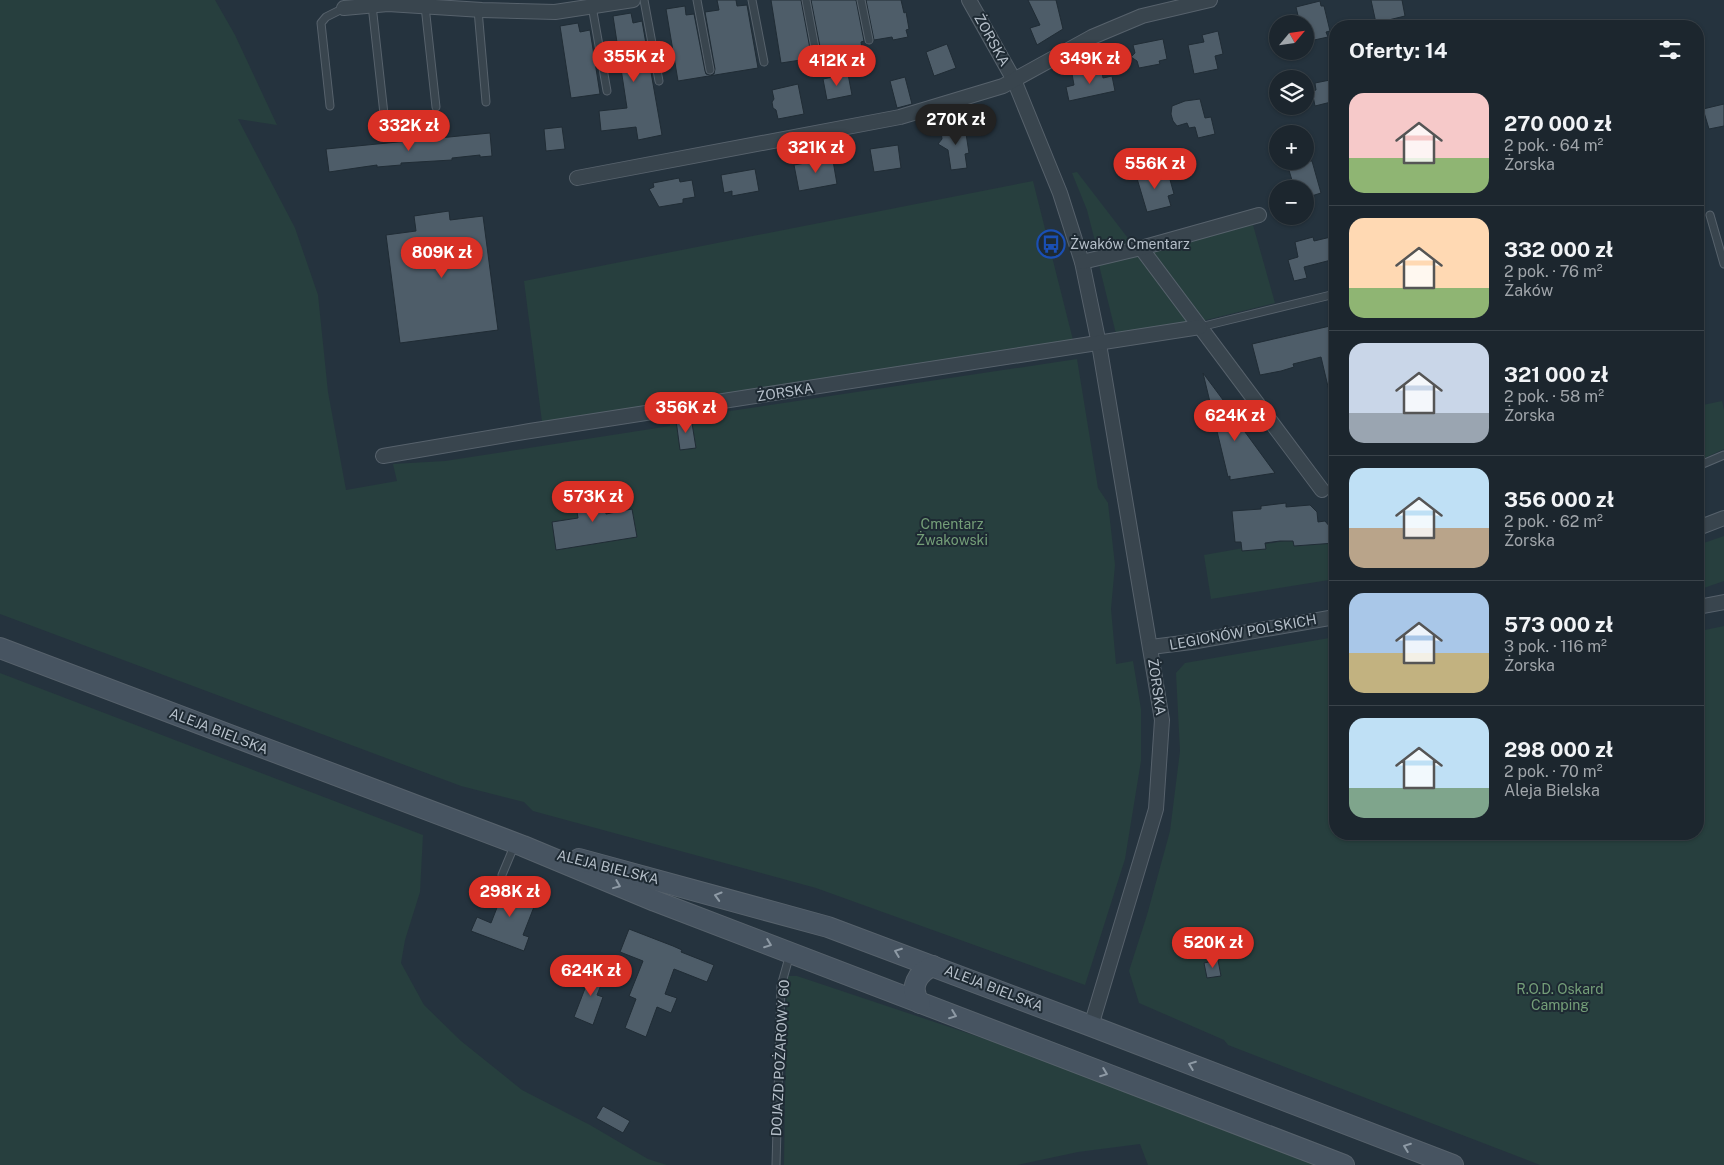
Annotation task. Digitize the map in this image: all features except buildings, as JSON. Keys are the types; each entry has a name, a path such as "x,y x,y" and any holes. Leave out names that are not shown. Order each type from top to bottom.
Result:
{"street":[{"path":"344,8 388,2 478,10 555,12 633,0"},
{"name":"ŻORSKA","path":"969,0 1014,80 1060,193 1082,262 1099,344 1162,720 1156,809 1091,1026"},
{"path":"1014,80 1092,37 1142,16 1210,0"},
{"name":"ŻORSKA","path":"577,178 900,117 1003,86 1014,80"},
{"path":"1082,262 1141,248 1259,215"},
{"path":"1141,248 1322,490"},
{"name":"ŻORSKA","path":"383,456 530,431 1200,327"},
{"path":"1704,526 1724,518"},
{"path":"1704,606 1724,602"},
{"name":"LEGIONÓW POLSKICH","path":"1151,647 1329,618"},
{"name":"ALEJA BIELSKA","path":"0,648 519,845 655,901 1344,1165"},
{"name":"ALEJA BIELSKA","path":"519,845 600,863 828,927 1453,1165"},
{"path":"920,1003 915,993 916,983 922,972 933,966"}],"lane":[{"path":"644,0 659,80"},
{"path":"697,0 710,70"},
{"path":"752,0 764,62"},
{"path":"806,0 816,53"},
{"path":"861,0 868,40"},
{"path":"372,5 384,114"},
{"path":"425,6 436,107"},
{"path":"592,6 607,91"},
{"path":"330,106 321,23 326,17 344,8"},
{"path":"478,10 486,102"},
{"path":"1710,215 1724,264"},
{"path":"1200,327 1329,295"},
{"path":"1704,463 1724,455"},
{"path":"502,875 519,845"},
{"name":"DOJAZD POŻAROWY 60","path":"776,1165 780,986 791,953"}],"green space":[{"name":"Cmentarz Żwakowski","path":"0,0 215,0 235,35 277,125 238,119 295,228 318,295 328,392 346,490 397,481 393,464 445,461 670,426 670,420 1077,359 1098,488 1108,503 1115,565 1111,609 1116,664 1133,661 1141,709 1141,761 1125,859 1085,985 816,888 533,811 524,802 461,786 0,614"},
{"path":"1077,172 1134,246 1098,253 1087,210 1072,173"},
{"path":"1033,181 1073,340 542,422 524,281"},
{"path":"1253,225 1275,303 1202,321 1151,251"},
{"path":"1139,253 1192,324 1117,338 1098,261"},
{"path":"1722,401 1724,410 1724,449 1704,458 1704,405"},
{"path":"1329,533 1329,580 1211,599 1204,555"},
{"path":"1724,536 1724,581 1704,588 1704,543"},
{"name":"R.O.D. Oskard Camping","path":"1724,626 1724,1165 1540,1165 1228,1045 1224,1040 1139,1003 1129,971 1147,915 1170,831 1180,751 1176,673 1185,663 1329,638 1329,840 1704,840 1704,630"},
{"path":"0,673 423,835 420,892 405,940 401,963 424,1005 461,1041 522,1090 590,1125 648,1159 667,1165 0,1165"},
{"path":"787,976 797,976 1090,1074 1324,1165 1148,1165 1140,1144 1078,1152 1017,1165 784,1165"}],"place":[{"name":"Żwaków Cmentarz","path":"1051,244"}]}
